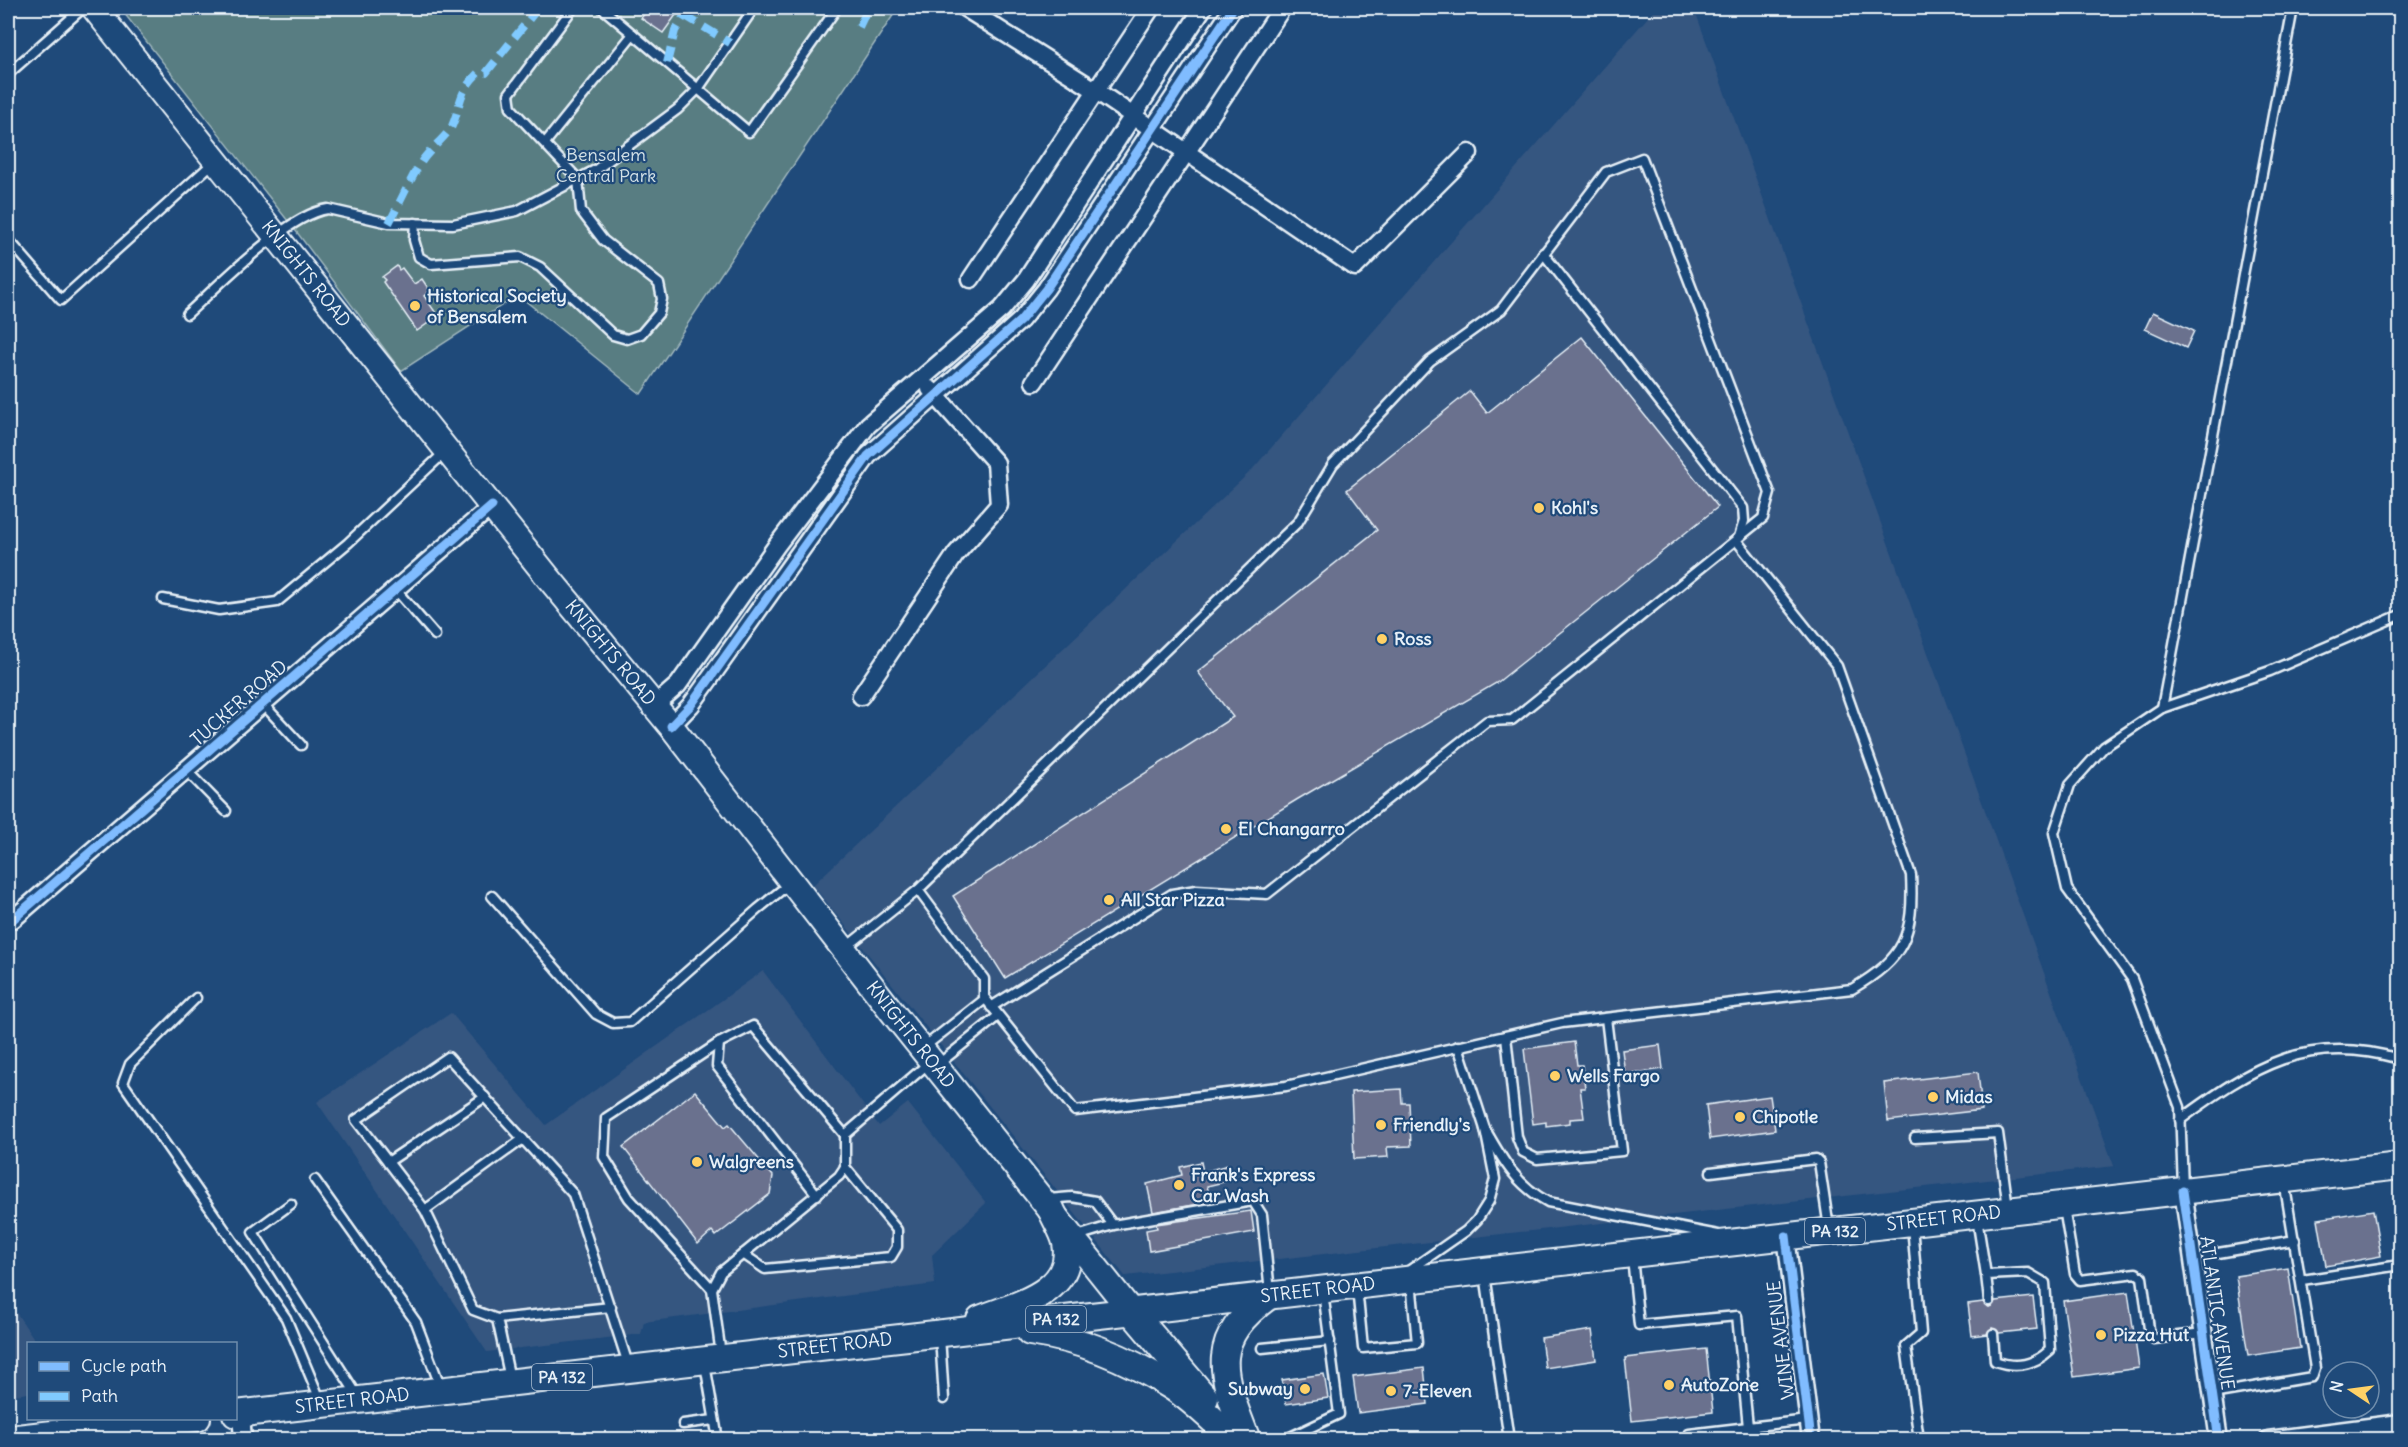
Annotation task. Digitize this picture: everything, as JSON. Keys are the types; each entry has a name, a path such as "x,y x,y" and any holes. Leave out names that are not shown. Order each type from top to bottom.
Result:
{"main road":[{"name":"KNIGHTS ROAD","path":"94,8 670,726 844,950 1131,1311 1240,1440"},
{"name":"STREET ROAD","path":"238,1414 2400,1166"},
{"path":"944,1332 1040,1295 1053,1286 1062,1273 1067,1258 1066,1241 1047,1204"},
{"path":"1247,1440 1231,1398 1223,1361 1227,1343 1235,1328 1270,1295"},
{"path":"982,1328 1062,1336 1116,1355 1173,1387 1235,1440"},
{"path":"8,1439 188,1420"}],"street":[{"path":"965,8 1095,90 1355,267 1469,153"},
{"path":"971,279 1151,8"},
{"path":"654,706 678,685 783,536 868,425 1002,309 1026,280 1203,8"},
{"path":"670,726 691,705 868,456 1021,320 1046,289 1233,8"},
{"path":"1034,382 1282,8"},
{"path":"861,696 956,554 999,504 996,463 921,380"},
{"name":"TUCKER ROAD","path":"8,912 13,919 492,506"},
{"name":"ATLANTIC AVENUE","path":"2183,1191 2219,1440"},
{"name":"WINE AVENUE","path":"1786,1236 1811,1440"},
{"path":"238,1414 243,1440"},
{"path":"2268,1440 2400,1423"}],"lane":[{"path":"8,74 83,8"},
{"path":"415,223 414,240 419,257 431,264 520,257 540,267 613,335 627,339 641,334 659,313 662,298 659,284 603,240 581,211 578,179 511,108 509,94 573,8"},
{"path":"602,8 749,132 837,8"},
{"path":"187,314 277,236 318,210 328,209 389,223 453,224 517,211 597,169 678,109 698,89 754,8"},
{"path":"2162,708 2293,8"},
{"path":"544,143 633,34"},
{"path":"844,950 918,890 1298,522 1333,464 1430,362 1501,310 1606,172 1642,158 1770,493 1763,518 1512,720 1487,721 1267,894 1196,890 1172,894 991,1007"},
{"path":"8,239 61,300 216,160"},
{"path":"1544,253 1743,508 1744,521 1737,539"},
{"path":"163,599 219,610 277,602 348,543 447,450"},
{"path":"918,890 984,979 985,999 1075,1111 1286,1086 1562,1023 1852,989 1886,966 1897,954 1909,928 1913,903 1911,875 1837,666 1737,539"},
{"path":"395,589 435,635"},
{"path":"2183,1191 2180,1107 2132,979 2067,889 2054,833 2070,785 2104,747 2162,708 2270,671 2400,615"},
{"path":"262,704 301,745"},
{"path":"186,770 226,811"},
{"path":"492,896 596,1014 613,1023 630,1022 758,909 792,882"},
{"path":"196,998 130,1064 123,1083 286,1318 322,1405"},
{"path":"845,1135 930,1059 985,999"},
{"path":"930,1059 999,1016"},
{"path":"1506,1036 1517,1137 1522,1152 1538,1159 1622,1151 1606,1018"},
{"path":"712,1289 629,1198 604,1157 606,1118 719,1044 753,1026 845,1135 845,1167 839,1176 817,1195 721,1272 712,1289 714,1420 718,1440"},
{"path":"719,1044 717,1066 817,1195"},
{"path":"1357,1285 1363,1348 1417,1343 1402,1280 1466,1231 1489,1201 1495,1179 1485,1129 1458,1046"},
{"path":"2180,1120 2232,1082 2280,1058 2327,1049 2374,1052 2400,1059"},
{"path":"611,1307 496,1319 473,1310 425,1210 356,1120 448,1057 573,1194 611,1307 630,1369"},
{"path":"387,1162 485,1097"},
{"path":"1485,1129 1510,1173 1529,1192 1548,1202 1748,1240"},
{"path":"1915,1138 1998,1133 2008,1211"},
{"path":"425,1210 523,1139"},
{"path":"1711,1172 1816,1159 1819,1162 1830,1231"},
{"path":"743,1254 765,1269 891,1257 897,1248 897,1230 845,1167"},
{"path":"315,1180 416,1322 442,1391"},
{"path":"2212,1394 2312,1377 2316,1368 2284,1180"},
{"path":"1047,1204 1072,1197 1095,1201 1113,1225"},
{"path":"1073,1238 1113,1225 1253,1201 1262,1215 1270,1295"},
{"path":"291,1204 253,1232 361,1401"},
{"path":"2064,1205 2074,1274 2080,1280 2136,1273 2142,1277 2150,1336 2154,1339 2203,1333"},
{"path":"1977,1215 1989,1301"},
{"path":"1912,1222 1921,1334 1906,1346 1919,1440"},
{"path":"2218,1253 2295,1240"},
{"path":"1632,1254 1639,1325 1737,1316 1748,1427"},
{"path":"2302,1280 2397,1266"},
{"path":"1485,1270 1509,1440"},
{"path":"1986,1275 2028,1273 2045,1283 2050,1350 2037,1362 2009,1366 1995,1361 1993,1334"},
{"path":"1284,1440 1339,1414 1323,1288"},
{"path":"496,1319 511,1383"},
{"path":"944,1332 944,1399"},
{"path":"1262,1348 1330,1341"},
{"path":"683,1424 714,1420"},
{"path":"1689,1434 1808,1420"}],"shaded area":[{"path":"1656,8 1694,8 2114,1166 1125,1276 813,885 1251,471"},
{"path":"763,971 879,1126 908,1103 986,1203 932,1255 935,1284 644,1322 641,1334 487,1352 317,1102 451,1013 546,1125"},
{"path":"8,1301 36,1342 27,1342 27,1393 8,1396"}],"green space":[{"name":"Bensalem Central Park","path":"120,8 898,8 641,394 518,295 401,371 299,235"}],"building":[{"path":"649,8 681,8 663,33 641,18"},
{"name":"Historical Society of Bensalem","path":"397,266 399,270 402,268 414,284 422,279 430,291 424,296 438,316 417,331 383,282 385,280 382,277"},
{"path":"2153,312 2194,331 2186,348 2145,329"},
{"path":"1582,337 1718,507 1498,682 1298,799 1005,978 953,896 1233,717 1198,672 1377,530 1347,490 1470,391 1487,413"},
{"name":"Wells Fargo","path":"1574,1042 1577,1065 1582,1065 1585,1088 1580,1088 1584,1118 1570,1119 1570,1123 1546,1126 1546,1122 1533,1124 1524,1049"},
{"path":"1660,1045 1663,1069 1625,1074 1622,1050"},
{"name":"Midas","path":"1978,1072 1982,1110 1888,1121 1884,1083"},
{"name":"Friendly's","path":"1401,1089 1402,1103 1409,1103 1411,1146 1387,1147 1388,1157 1354,1159 1351,1092"},
{"name":"Walgreens","path":"695,1091 725,1127 729,1124 773,1176 770,1194 716,1236 712,1231 698,1244 623,1147"},
{"name":"Chipotle","path":"1770,1096 1775,1130 1710,1139 1706,1105"},
{"name":"Frank's Express Car Wash","path":"1201,1162 1203,1172 1228,1165 1232,1180 1207,1186 1211,1202 1153,1212 1147,1184 1182,1175 1180,1167"},
{"path":"2373,1210 2381,1256 2326,1266 2318,1219"},
{"path":"1251,1211 1254,1232 1149,1251 1146,1230 1157,1228 1156,1224"},
{"path":"2288,1268 2300,1348 2248,1356 2236,1276"},
{"name":"Pizza Hut","path":"2128,1292 2139,1368 2074,1377 2063,1301"},
{"path":"2033,1297 2037,1329 1999,1333 1992,1328 1987,1334 1972,1336 1968,1304 1983,1302 1989,1307 1995,1301"},
{"path":"1592,1330 1596,1360 1545,1368 1541,1338"},
{"name":"AutoZone","path":"1706,1349 1713,1412 1632,1421 1625,1358"},
{"name":"7-Eleven","path":"1424,1368 1428,1404 1358,1413 1353,1377"},
{"name":"Subway","path":"1324,1374 1328,1398 1286,1404 1282,1380"}],"marked path":[{"path":"389,223 422,161 452,126 466,87 478,73 486,73 538,8"},
{"path":"667,63 675,31 689,8"},
{"path":"859,27 868,8"},
{"path":"684,15 730,43"}],"cycle path":[{"path":"671,726 691,705 868,456 1021,320 1046,289 1233,8"},
{"path":"8,912 13,919 492,506"},
{"path":"2183,1191 2219,1440"},
{"path":"1786,1236 1811,1440"}],"place":[{"name":"Historical Society of Bensalem","path":"415,306"},
{"name":"Kohl's","path":"1539,508"},
{"name":"Ross","path":"1382,639"},
{"name":"El Changarro","path":"1226,829"},
{"name":"All Star Pizza","path":"1109,900"},
{"name":"Wells Fargo","path":"1555,1076"},
{"name":"Midas","path":"1933,1097"},
{"name":"Chipotle","path":"1740,1117"},
{"name":"Friendly's","path":"1381,1125"},
{"name":"Walgreens","path":"697,1162"},
{"name":"Frank's Express Car Wash","path":"1179,1185"},
{"name":"Pizza Hut","path":"2101,1335"},
{"name":"AutoZone","path":"1669,1385"},
{"name":"Subway","path":"1305,1389"},
{"name":"7-Eleven","path":"1391,1391"}]}
